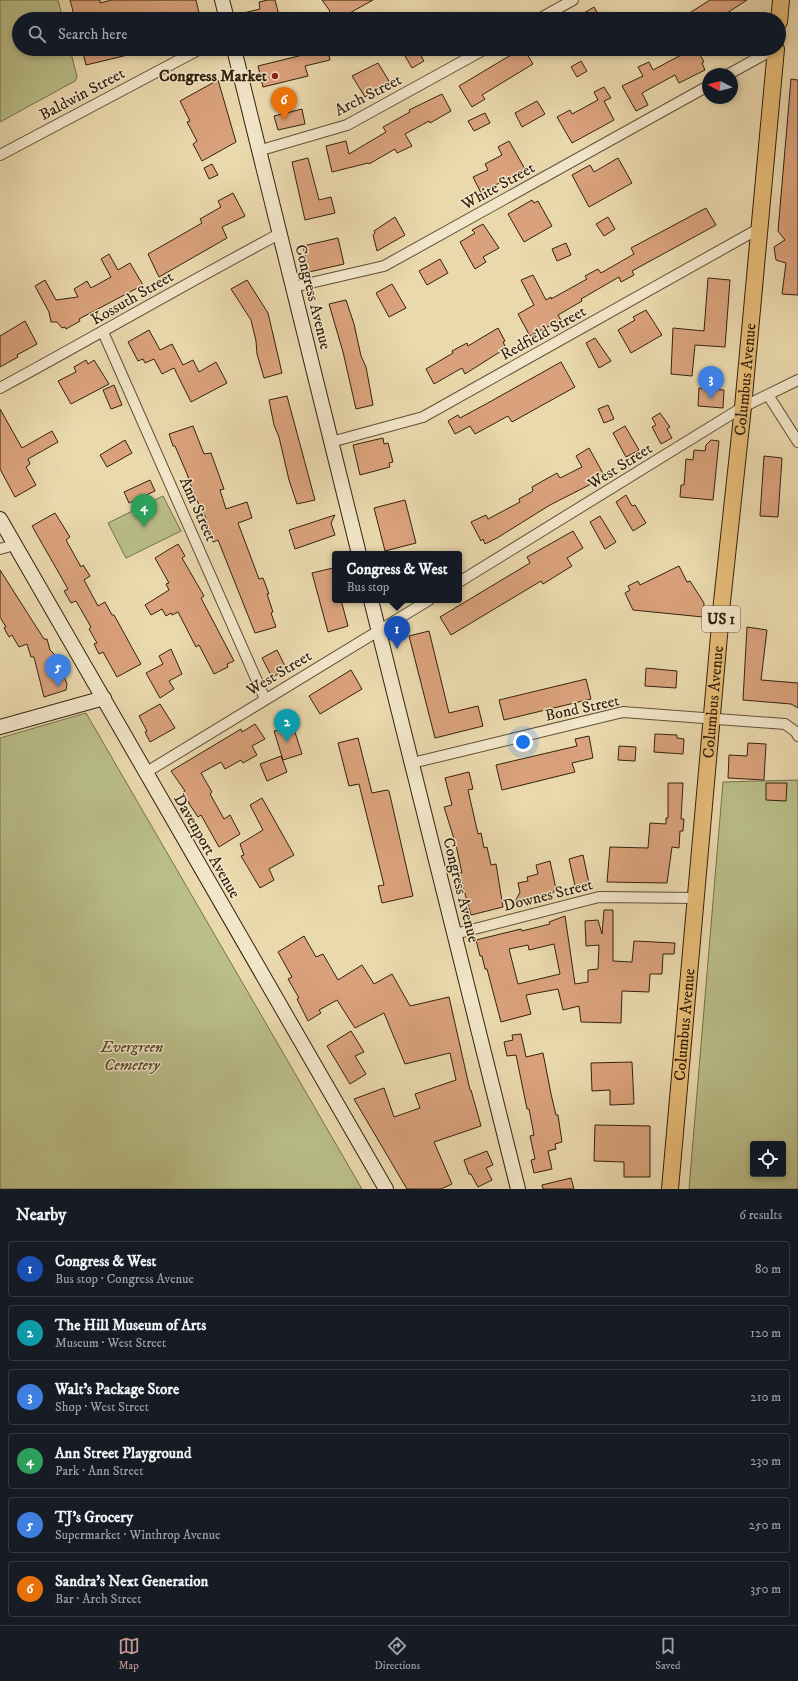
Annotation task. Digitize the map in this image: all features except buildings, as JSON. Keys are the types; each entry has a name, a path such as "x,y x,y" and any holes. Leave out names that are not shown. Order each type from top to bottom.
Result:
{"main road":[{"path":"223,0 226,12"},
{"path":"780,12 781,0"},
{"name":"Congress Avenue","path":"236,56 358,551"},
{"name":"Columbus Avenue","path":"670,1189 698,898 712,719 760,228 774,56"},
{"name":"Davenport Avenue","path":"0,519 386,1189"},
{"name":"Congress Avenue","path":"372,603 518,1189"},
{"path":"0,727 104,698"}],"street":[{"path":"552,12 573,0"},
{"name":"Baldwin Street","path":"0,155 187,56"},
{"name":"Arch Street","path":"258,151 347,126 472,56"},
{"path":"738,69 762,56"},
{"name":"White Street","path":"293,287 384,266 702,89"},
{"name":"Redfield Street","path":"331,442 423,417 760,228"},
{"name":"Kossuth Street","path":"0,388 103,332 189,282 279,234"},
{"name":"Ann Street","path":"103,332 265,699"},
{"name":"West Street","path":"462,580 743,407 798,380"},
{"path":"768,395 798,442"},
{"path":"0,549 14,545"},
{"name":"West Street","path":"145,773 424,603"},
{"name":"Bond Street","path":"412,763 624,712 785,724 796,732 798,736"},
{"name":"Downes Street","path":"455,934 599,897 698,898"}],"green space":[{"path":"0,0 58,0 61,12 12,12 12,56 72,56 77,77 75,81 0,122"},
{"path":"163,496 181,531 126,558 108,523"},
{"name":"Evergreen Cemetery","path":"86,713 362,1189 0,1189 0,738"},
{"path":"798,780 798,1189 689,1189 723,782"}],"place":[{"name":"Congress Market","path":"275,76"},
{"name":"Sandra's Next Generation","path":"284,120"},
{"name":"Walt's Package Store","path":"711,399"},
{"name":"Ann Street Playground","path":"144,527"},
{"name":"Congress & West","path":"397,649"},
{"name":"TJ's Grocery","path":"58,687"},
{"name":"The Hill Museum of Arts","path":"287,742"}]}
